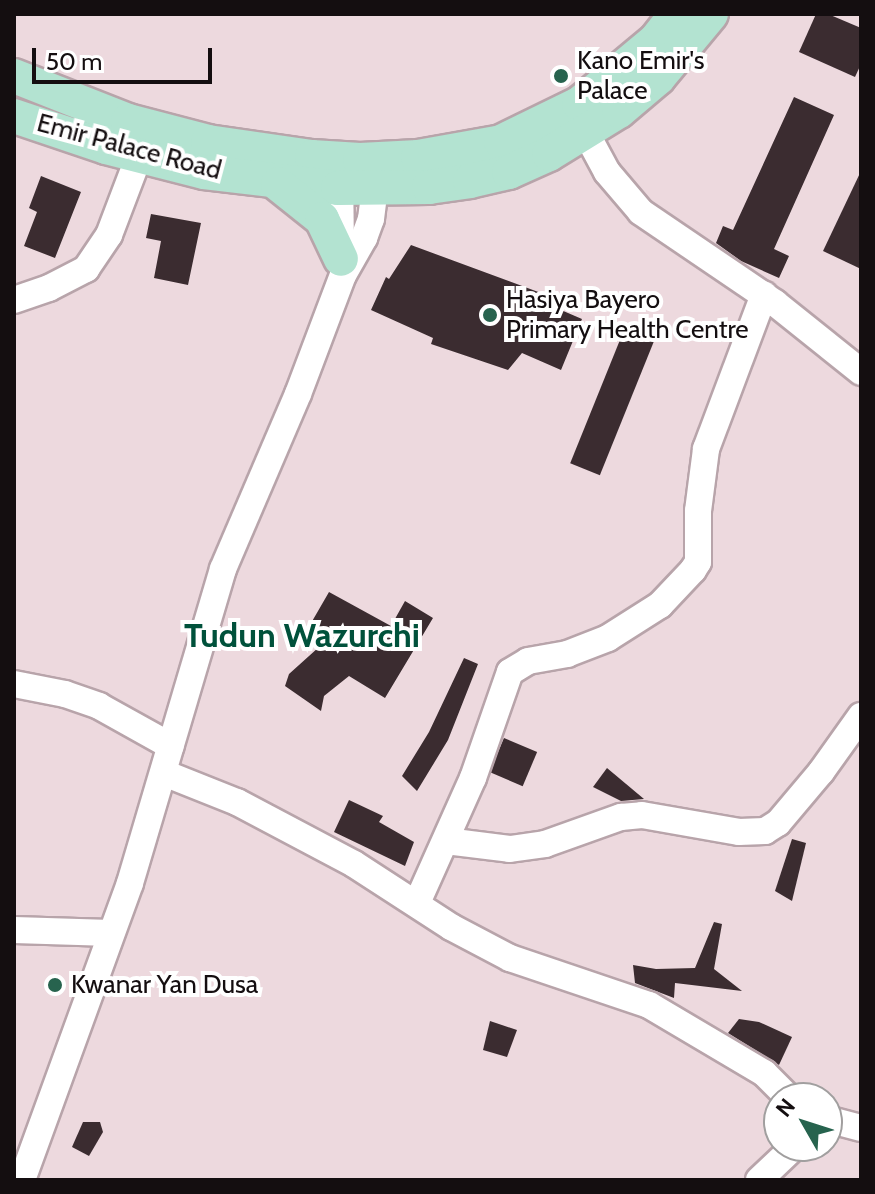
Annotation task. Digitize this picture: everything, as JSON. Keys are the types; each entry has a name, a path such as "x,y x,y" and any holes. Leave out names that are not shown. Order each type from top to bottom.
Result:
{"main road":[{"name":"Emir Palace Road","path":"377,174 501,142 542,124 579,104 617,75 656,40 676,14"},
{"name":"Emir Palace Road","path":"14,116 139,156 204,172 275,182 340,174 377,174 429,187 509,172 586,133 658,78 711,14"},
{"name":"Emir Palace Road","path":"14,76 162,130 247,148 340,174"},
{"path":"275,182 322,219 342,267"}],"street":[{"path":"586,133 607,172 641,212 764,295 861,372"},
{"path":"14,300 49,288 86,269 109,235 139,156"},
{"path":"340,174 342,267"},
{"path":"22,1180 111,933 164,773 223,569 298,394 342,267 364,238 377,174"},
{"path":"417,903 473,778 510,672 528,661 567,654 608,638 660,605 698,562 698,511 706,449 764,295"},
{"path":"14,684 65,694 99,706 171,746"},
{"path":"446,841 510,849 545,844 621,817 642,815 739,832 765,831 778,823 821,772 861,716"},
{"path":"164,773 237,802 354,864 451,927 510,958 649,1005 764,1073 773,1082"},
{"path":"14,930 111,933"},
{"path":"759,1180 778,1162"}],"building":[{"path":"816,14 828,14 861,28 861,64 855,77 799,52"},
{"path":"794,97 834,115 774,249 789,256 779,278 741,261 716,243 723,226 733,230"},
{"path":"861,171 861,269 823,251"},
{"path":"41,176 81,192 55,258 24,246 37,212 29,208"},
{"path":"151,214 201,223 188,285 154,278 161,241 146,238"},
{"path":"411,245 541,293 540,301 582,319 561,370 522,353 508,370 431,344 433,338 371,310 386,277 389,279"},
{"path":"626,325 656,337 600,475 570,463"},
{"path":"329,592 391,626 405,601 433,618 385,698 349,676 324,696 321,711 285,686 289,674 319,647 303,637"},
{"path":"464,658 478,664 448,740 417,791 402,776 429,732"},
{"path":"504,738 537,752 523,786 490,772"},
{"path":"607,768 644,799 621,801 593,787"},
{"path":"349,800 383,816 379,822 414,842 405,866 334,832"},
{"path":"792,839 806,843 792,901 775,891"},
{"path":"714,922 722,924 714,969 742,991 675,983 674,998 635,983 633,965 656,969 695,968"},
{"path":"739,1019 759,1022 792,1037 779,1065 728,1033"},
{"path":"490,1021 517,1030 507,1057 483,1050"},
{"path":"83,1122 100,1122 103,1132 89,1156 72,1147"}],"place":[{"name":"Kano Emir's Palace","path":"561,76"},
{"name":"Hasiya Bayero Primary Health Centre","path":"490,315"},
{"name":"Kwanar Yan Dusa","path":"55,985"}],"district":[{"name":"Tudun Wazurchi","path":"302,636"}]}
